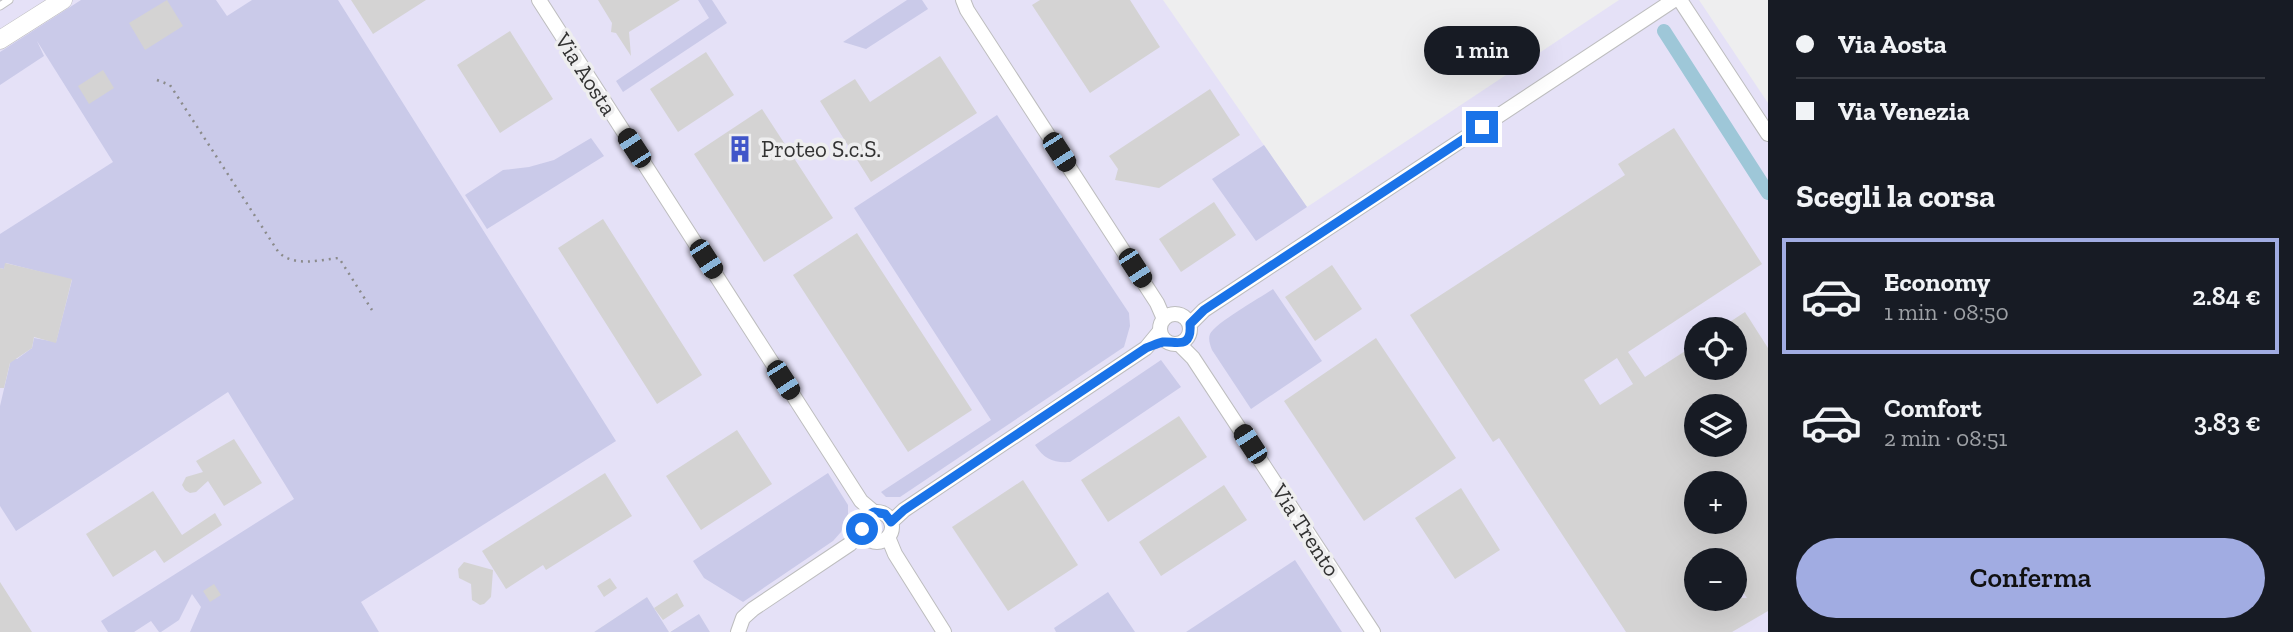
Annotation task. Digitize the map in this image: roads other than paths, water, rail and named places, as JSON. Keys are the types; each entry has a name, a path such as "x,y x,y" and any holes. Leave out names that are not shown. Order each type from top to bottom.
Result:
{"street":[{"path":"0,40 64,0"},
{"name":"Via Aosta","path":"539,0 944,632"},
{"name":"Via Trento","path":"963,0 1157,303 1373,632"},
{"path":"738,632 743,618 753,610 850,544 1674,0"},
{"path":"1680,0 1768,134"}],"lane":[{"path":"0,6 9,0"}],"waterway":[{"path":"1664,31 1768,193"}],"place":[{"name":"Proteo S.c.S.","path":"740,149"}]}
